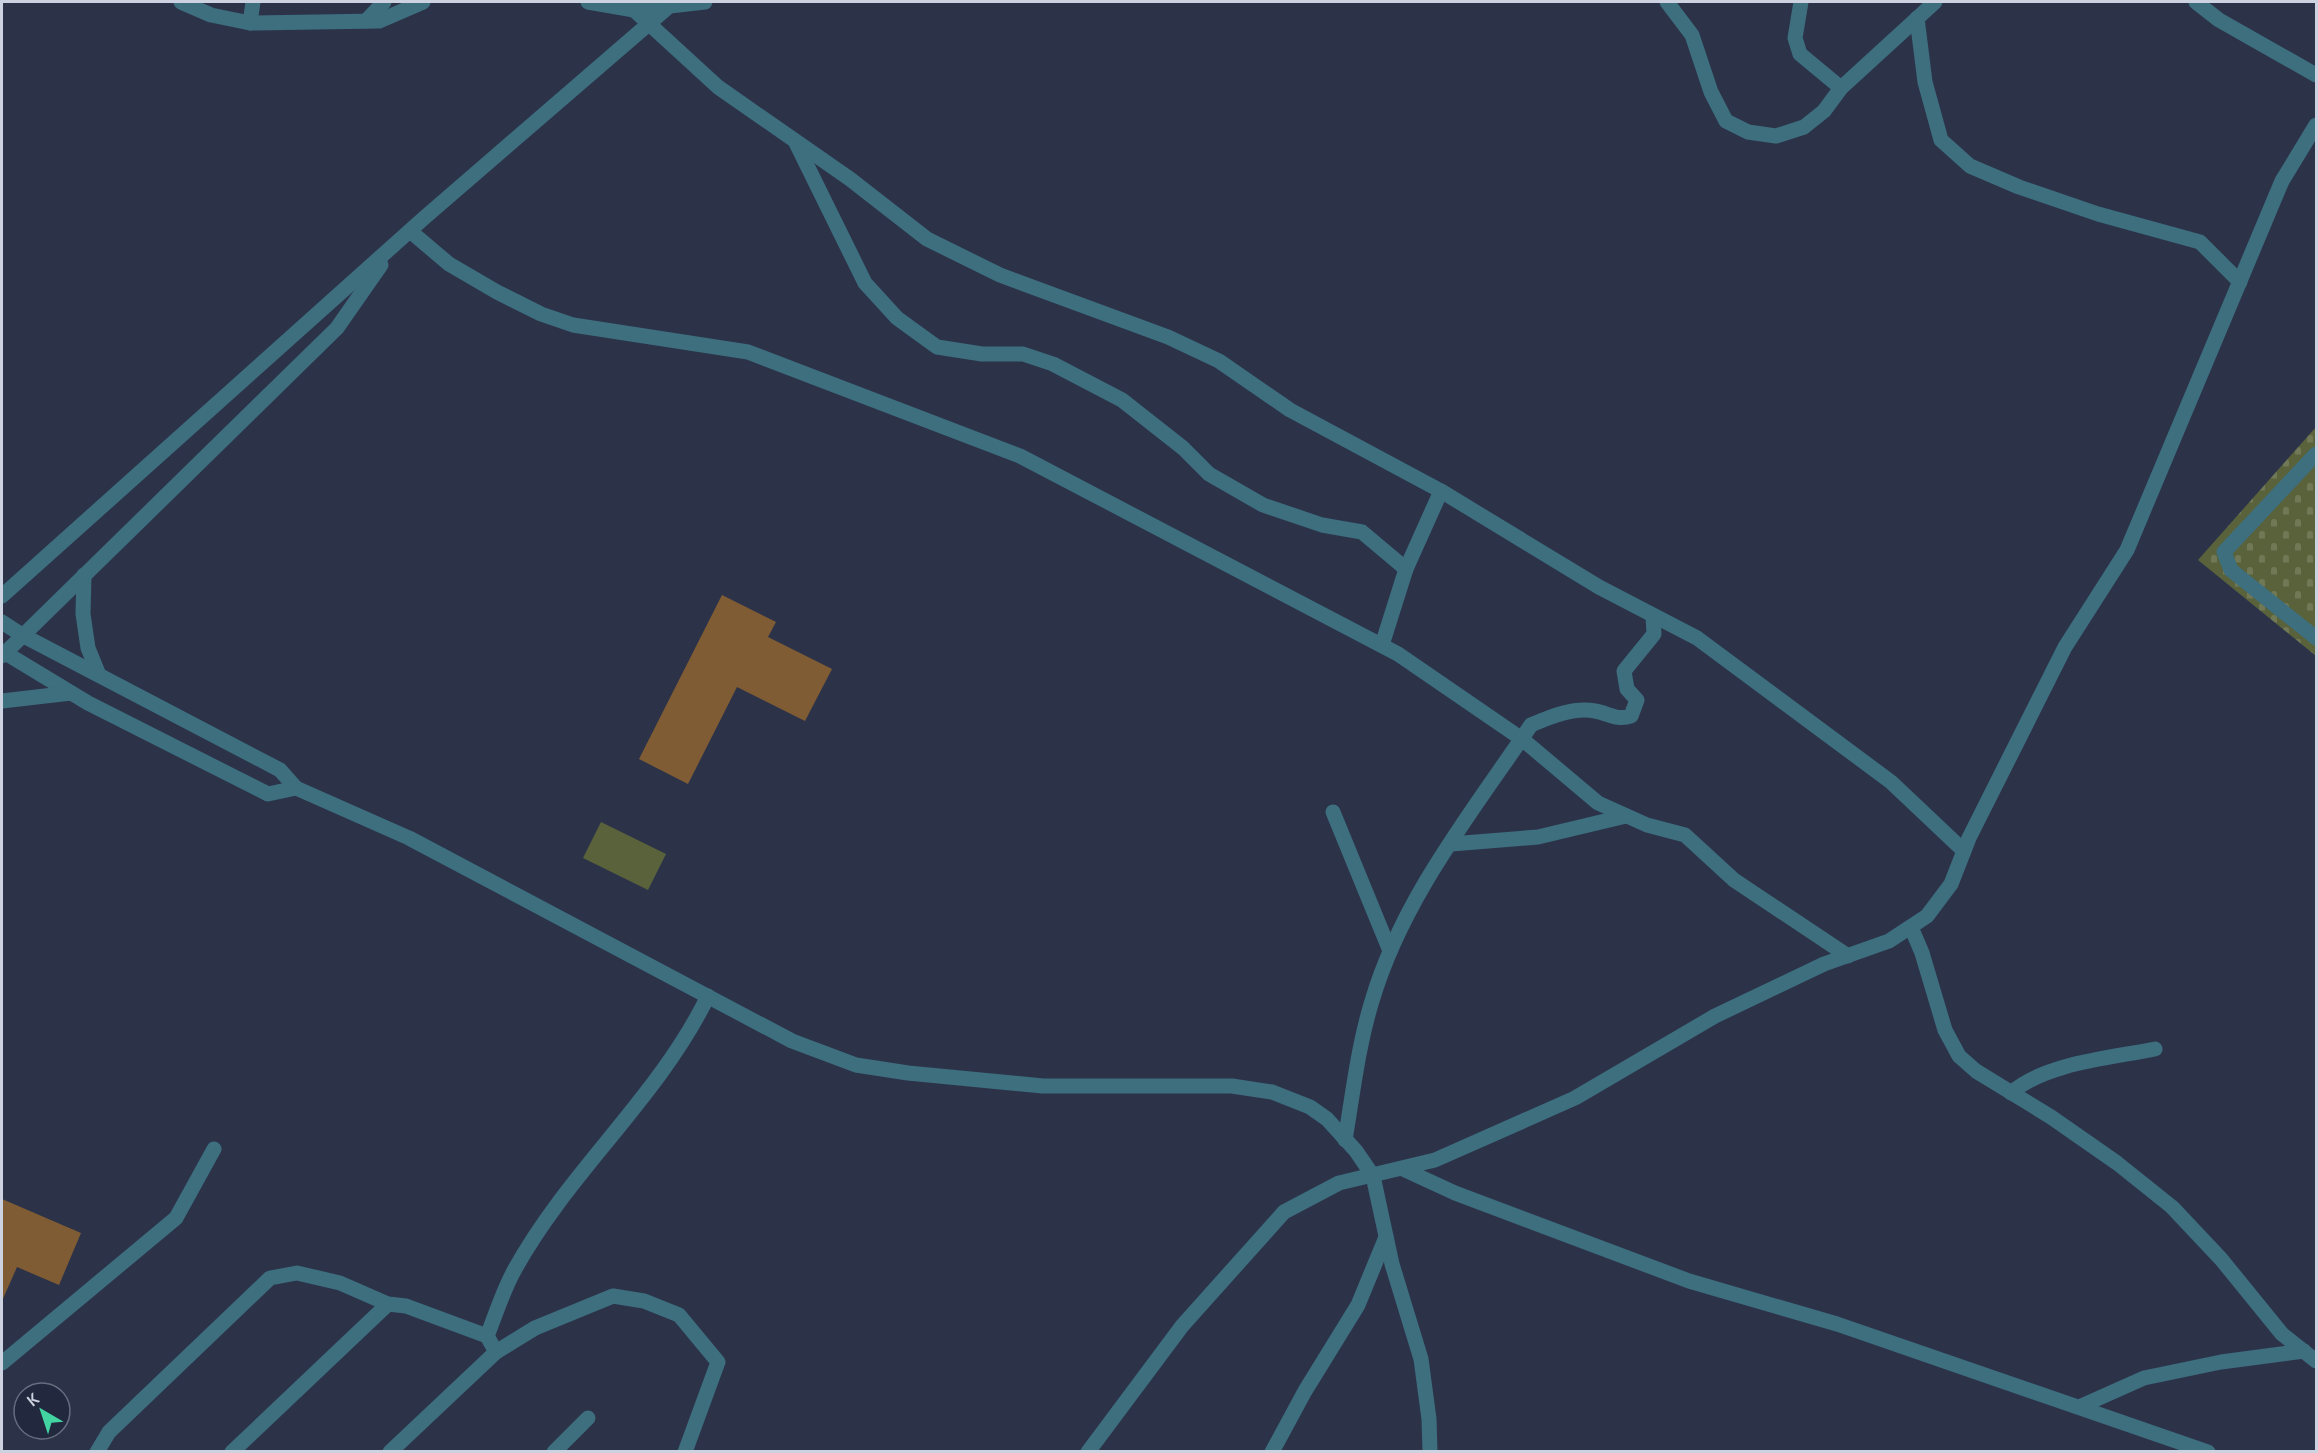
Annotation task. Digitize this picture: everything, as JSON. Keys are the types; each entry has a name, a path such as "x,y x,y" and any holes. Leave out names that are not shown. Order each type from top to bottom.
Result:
{"street":[{"path":"181,2 212,15 250,23 379,21 423,2"},
{"path":"250,23 253,2"},
{"path":"366,21 384,2"},
{"path":"588,2 634,9 672,3 705,2"},
{"path":"1667,2 1692,35 1711,92 1726,121 1748,132 1776,136 1804,127 1824,111 1841,88 1935,2"},
{"path":"1801,2 1796,38 1800,54 1841,88"},
{"path":"2196,2 2219,20 2316,75"},
{"path":"2,596 396,243 672,3"},
{"path":"634,9 718,87 850,179 927,239 1000,275 1168,337 1219,361 1290,410 1441,491 1599,587 1697,638 1891,782 1964,851"},
{"path":"1917,18 1925,82 1941,140 1970,166 2019,188 2098,214 2200,242 2240,282"},
{"path":"1088,1452 1182,1326 1284,1212 1339,1183 1435,1160 1575,1098 1715,1016 1824,964 1889,941 1928,916 1951,884 1964,851 2065,647 2127,550 2282,181 2316,125"},
{"path":"795,140 865,283 897,318 937,347 982,354 1023,354 1053,364 1122,400 1183,448 1209,474 1263,505 1322,525 1362,532 1406,569"},
{"path":"410,231 449,264 541,314 573,325 748,352 1020,456 1398,654 1522,739 1598,803 1647,825 1685,835 1734,880 1848,956"},
{"path":"296,788 268,794 71,693 2,653 337,328 396,243"},
{"path":"2316,454 2224,552 2232,570 2316,638"},
{"path":"1382,645 1406,569 1441,491"},
{"path":"84,575 83,614 88,648 99,675"},
{"path":"1346,1140 1362,1036 1372,999 1390,951 1411,908 1531,725 1555,715 1594,711 1622,719 1631,716 1637,700 1627,689 1624,671 1654,634 1653,616"},
{"path":"2,622 22,635 280,770 296,788 409,837 792,1041 856,1065 908,1073 1043,1086 1252,1088 1291,1098 1310,1107 1327,1119 1373,1176 1392,1264 1421,1359 1429,1419 1426,1448"},
{"path":"2,702 71,693"},
{"path":"1333,812 1390,951"},
{"path":"1451,844 1538,837 1626,816"},
{"path":"1911,927 1923,953 1945,1030 1952,1047 1959,1056 1976,1071 2051,1117 2108,1157 2172,1207 2221,1259 2282,1334 2310,1356"},
{"path":"487,1336 514,1270 539,1231 656,1080 693,1026 708,996"},
{"path":"2011,1092 2050,1070 2155,1049"},
{"path":"2,1363 176,1218 214,1149"},
{"path":"1403,1168 1455,1192 1689,1281 1837,1324 2208,1452"},
{"path":"1272,1452 1305,1391 1358,1305 1386,1237"},
{"path":"97,1452 109,1432 270,1278 297,1273 340,1283 388,1304 406,1306 487,1336 496,1352"},
{"path":"390,1452 496,1352 536,1328 613,1296 644,1301 679,1316 718,1362 685,1452"},
{"path":"232,1452 388,1304"},
{"path":"2079,1407 2144,1378 2220,1362 2310,1356"},
{"path":"554,1452 588,1418"}],"green space":[{"path":"2316,427 2316,656 2198,560"},
{"path":"601,822 666,854 648,890 583,858"}],"building":[{"path":"722,595 776,622 768,637 832,669 805,721 737,687 688,784 639,759"},
{"path":"2,1199 81,1233 59,1285 17,1267 2,1301"}]}
